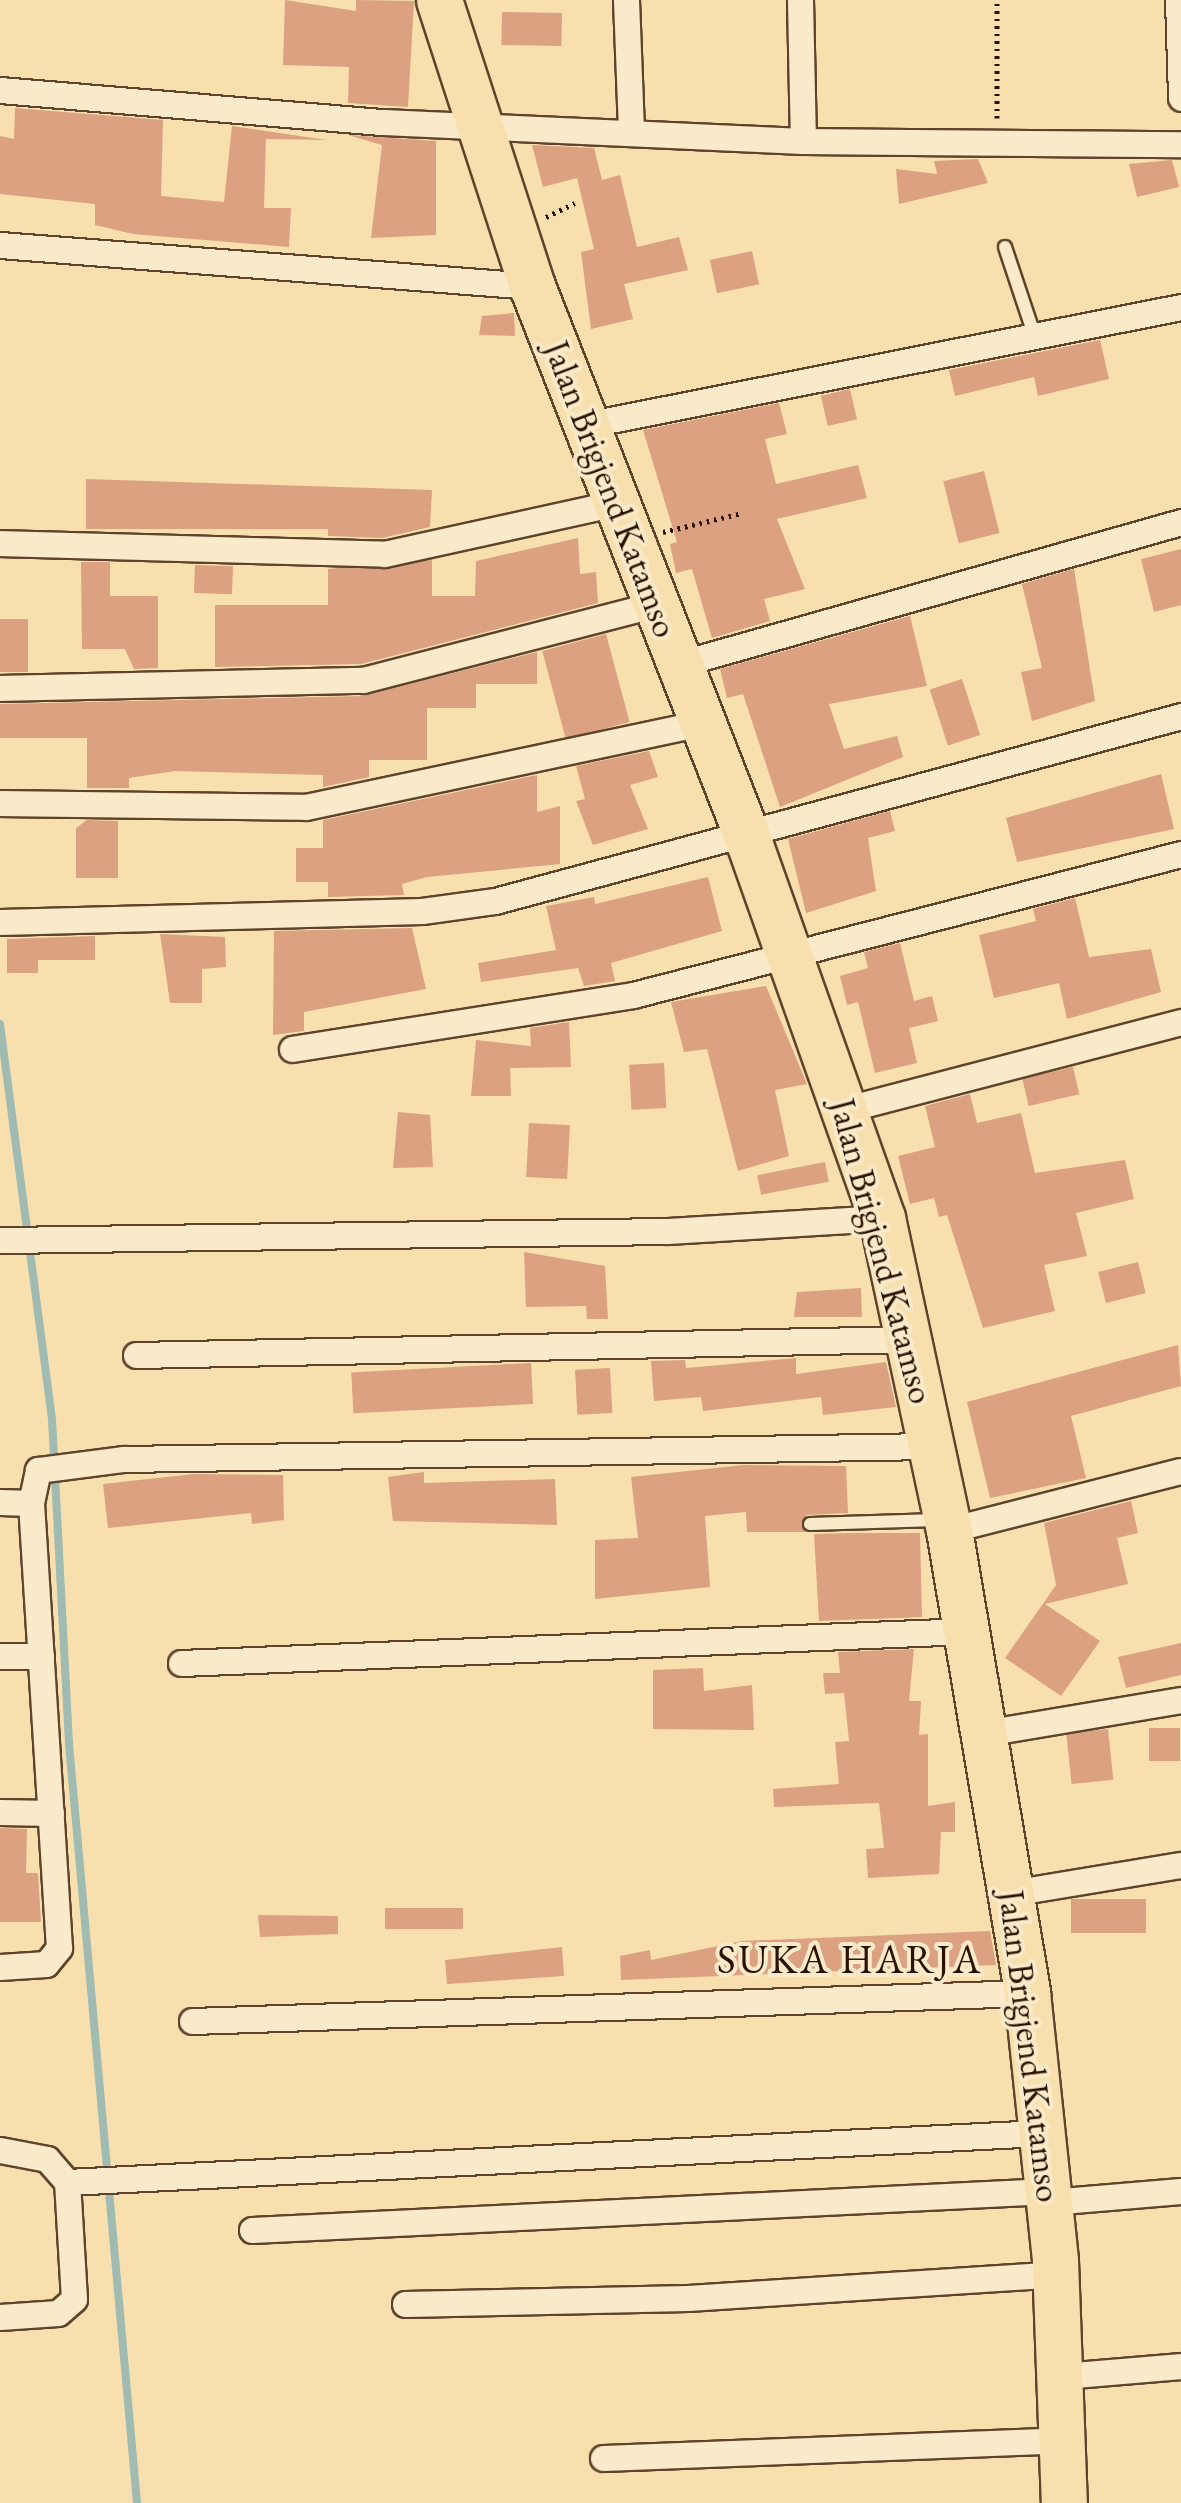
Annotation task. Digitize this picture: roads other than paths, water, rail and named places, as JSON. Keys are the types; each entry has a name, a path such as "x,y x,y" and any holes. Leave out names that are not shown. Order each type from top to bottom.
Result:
{"highway":[{"name":"Jalan Brigjend Katamso","path":"439,0 532,286 745,831 847,1109 882,1218 948,1525 1027,1993 1056,2274 1063,2376 1064,2503"}],"street":[{"path":"626,0 631,130"},
{"path":"800,0 803,141"},
{"path":"1178,0 1181,98"},
{"path":"0,90 478,124 803,141 997,146 1181,144"},
{"path":"0,245 532,286"},
{"path":"585,425 1181,307"},
{"path":"0,543 384,554 615,503"},
{"path":"678,664 1181,522"},
{"path":"0,688 363,680 654,604"},
{"path":"0,922 436,910 549,889 745,831 1181,716"},
{"path":"0,802 306,808 701,723"},
{"path":"292,1049 633,995 1181,854"},
{"path":"847,1109 1181,1022"},
{"path":"0,1240 648,1231 882,1218"},
{"path":"136,1355 910,1339"},
{"path":"0,1968 46,1964 59,1948 31,1503 33,1476 56,1463 932,1446"},
{"path":"948,1525 1181,1470"},
{"path":"0,1502 31,1503"},
{"path":"181,1663 966,1631"},
{"path":"0,1656 40,1656"},
{"path":"984,1732 1181,1700"},
{"path":"0,1812 51,1813"},
{"path":"1011,1893 1181,1865"},
{"path":"192,2022 1027,1993"},
{"path":"0,2150 47,2158 77,2181 1042,2133"},
{"path":"0,2317 58,2313 74,2299 77,2181"},
{"path":"252,2230 1181,2191"},
{"path":"405,2304 688,2298 1056,2274"},
{"path":"1063,2376 1181,2366"},
{"path":"603,2458 1063,2440"}],"lane":[{"path":"1005,246 1034,334"},
{"path":"810,1524 948,1525"}],"waterway":[{"path":"0,1024 52,1419 69,1744 137,2503"}],"district":[{"name":"SUKA HARJA","path":"850,1959"}]}
